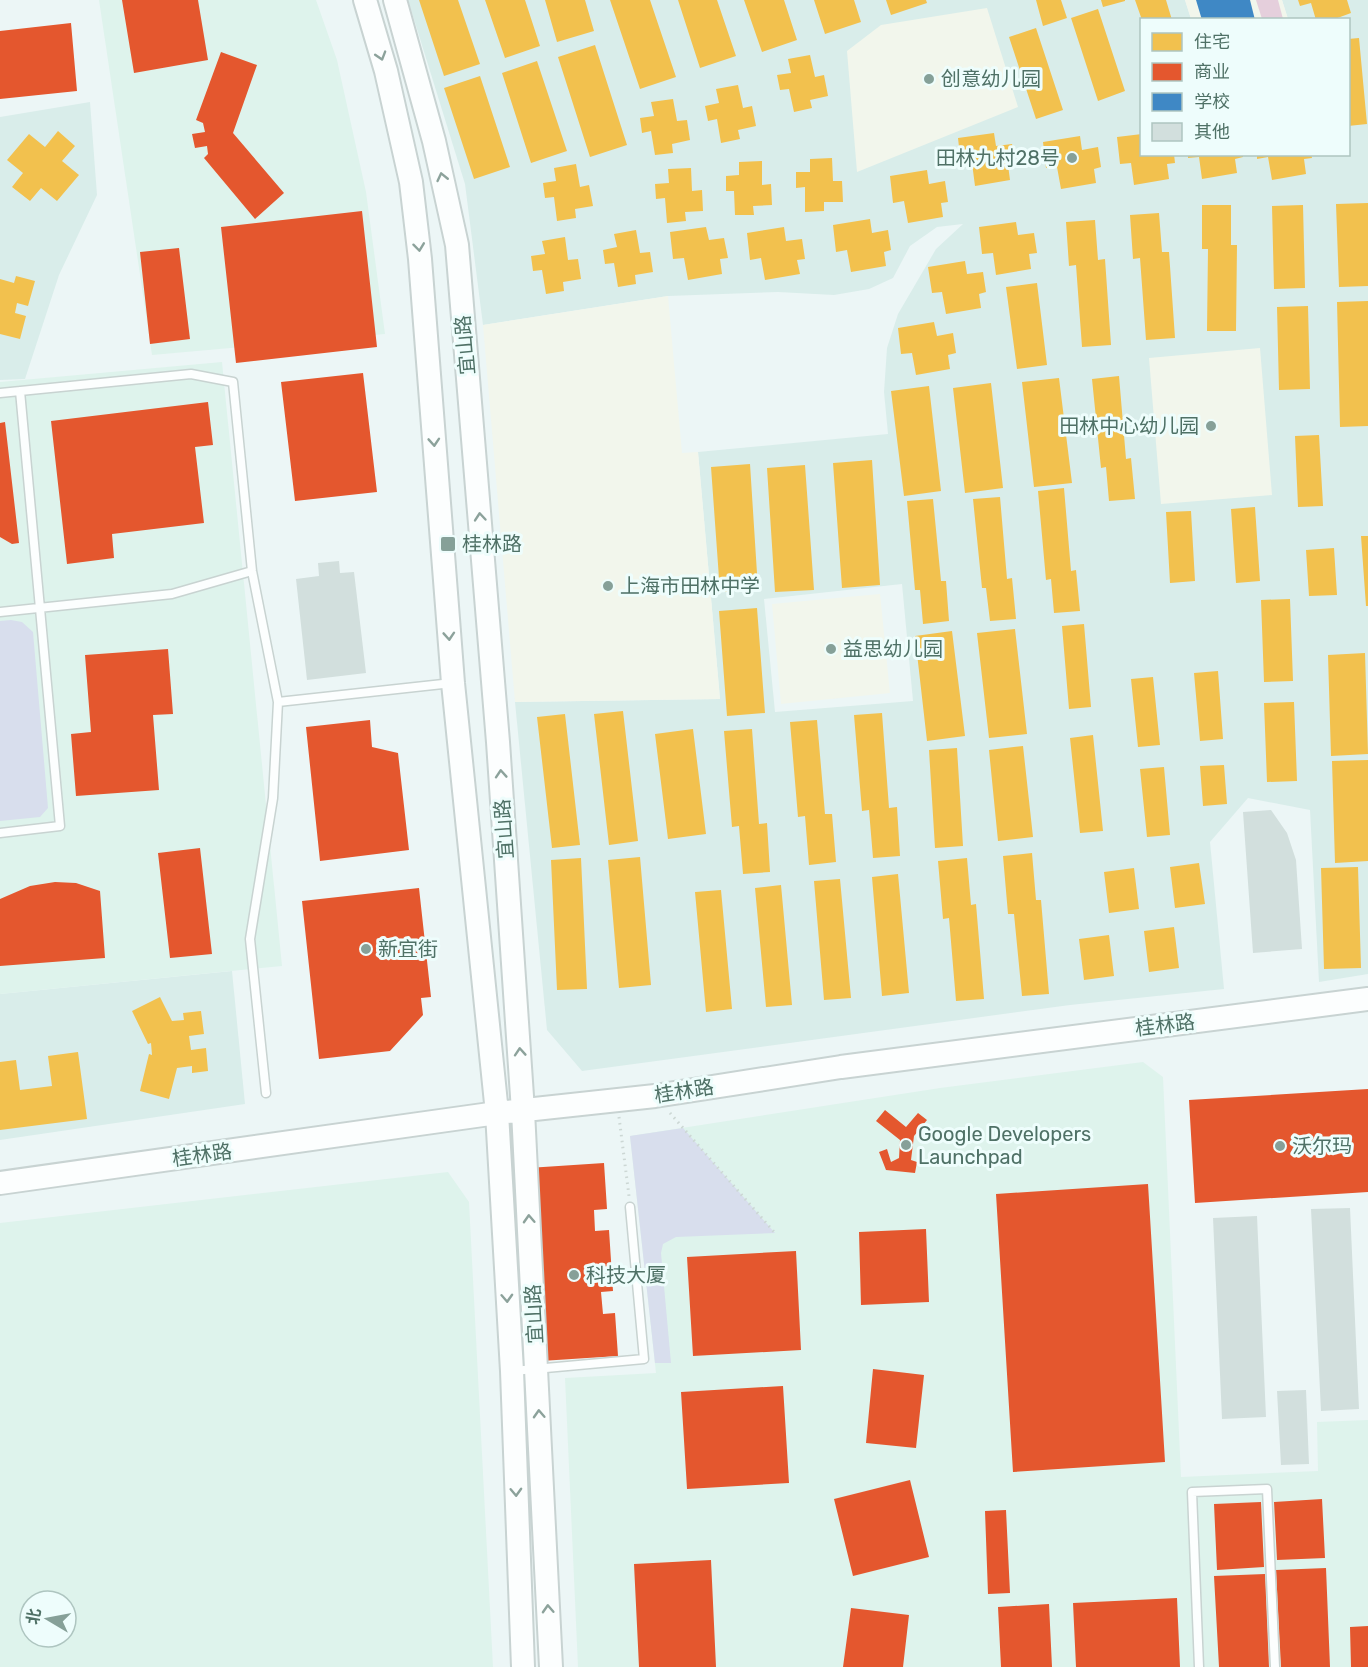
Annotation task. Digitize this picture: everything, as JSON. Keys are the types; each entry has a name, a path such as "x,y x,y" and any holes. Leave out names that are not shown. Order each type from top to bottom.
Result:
{"main road":[{"name":"宜山路","path":"365,0 386,71 411,182 420,259 453,682 497,1113 512,1371 523,1667"},
{"name":"宜山路","path":"395,0 431,130 457,245 498,730 524,1111 550,1667"},
{"name":"桂林路","path":"0,1183 497,1113 617,1101 841,1067 1368,999"}],"lane":[{"path":"0,393 191,374 232,382 252,570 278,702 273,798 250,939 266,1094"},
{"path":"0,832 60,826 20,391"},
{"path":"0,612 172,594 252,570"},
{"path":"278,702 453,682"},
{"path":"512,1371 644,1359 630,1207"},
{"path":"1199,1667 1192,1492 1267,1489 1275,1667"}],"path":[{"path":"655,1096 776,1233"},
{"path":"617,1101 630,1207"}],"shaded area":[{"path":"99,0 316,0 337,60 366,192 385,334 152,355"},
{"path":"408,0 1185,0 1191,18 1140,18 1140,156 1350,156 1350,18 1288,18 1282,0 1368,0 1368,974 1319,982 1310,810 1248,798 1210,842 1224,989 1070,1005 582,1071 547,1030 515,702 720,699 698,452 888,434 884,392 887,348 898,314 936,249 963,224 937,227 910,246 893,278 869,289 834,295 778,292 668,296 483,325 465,184","holes":["902,584 913,701 775,712 764,599"]},
{"path":"1185,0 1282,0 1288,18 1191,18"},
{"path":"1256,0 1278,0 1283,18 1262,18"},
{"name":"创意幼儿园","path":"987,8 1018,107 857,172 847,51 881,25"},
{"path":"90,102 97,195 59,275 25,379 0,380 0,117"},
{"name":"上海市田林中学","path":"668,296 682,453 698,452 720,699 515,702 483,325"},
{"name":"田林中心幼儿园","path":"1260,348 1272,495 1161,504 1149,358"},
{"path":"222,362 282,966 0,994 0,382"},
{"name":"益思幼儿园","path":"880,594 890,693 781,704 772,604"},
{"path":"0,621 22,622 33,632 48,808 40,817 0,821"},
{"path":"232,971 245,1104 0,1140 0,994"},
{"path":"1143,1062 1163,1077 1181,1477 1318,1471 1317,1422 1368,1420 1368,1667 578,1667 565,1378 656,1373 630,1136 940,1088"},
{"path":"683,1128 775,1233 676,1237 663,1244 661,1253 671,1363 655,1363 630,1136"},
{"path":"448,1172 469,1202 493,1667 0,1667 0,1223"}],"building: 住宅":[{"path":"419,0 458,0 480,64 444,76"},
{"path":"485,0 525,0 540,46 505,58"},
{"path":"545,0 585,0 594,31 557,42"},
{"path":"610,0 650,0 676,77 640,89"},
{"path":"678,0 717,0 736,56 700,68"},
{"path":"744,0 784,0 797,40 762,52"},
{"path":"814,0 854,0 861,22 825,34"},
{"path":"886,0 926,0 927,3 891,15"},
{"path":"1036,0 1061,0 1067,18 1043,26"},
{"path":"1101,0 1125,0 1125,1 1103,7"},
{"path":"1135,0 1166,0 1171,18 1141,18"},
{"path":"1298,0 1347,0 1351,13 1337,18 1315,18 1311,3 1300,6"},
{"path":"1098,9 1125,91 1098,101 1071,18"},
{"path":"1036,28 1063,110 1036,119 1009,37"},
{"path":"1359,38 1367,124 1350,126 1350,39"},
{"path":"595,45 627,145 590,157 558,57"},
{"path":"810,55 815,77 824,75 828,96 810,100 812,108 794,112 789,89 780,90 777,75 791,73 788,59"},
{"path":"537,61 567,151 531,163 502,73"},
{"path":"480,76 510,167 474,179 444,88"},
{"path":"738,85 743,108 752,106 756,126 738,130 740,139 721,143 717,119 708,121 705,106 719,103 716,89"},
{"path":"673,99 677,121 687,120 690,140 672,144 673,153 655,155 651,131 642,133 640,118 654,116 651,102"},
{"path":"58,131 75,146 62,161 79,175 57,201 41,188 30,201 12,187 23,173 7,160 29,134 45,147"},
{"path":"994,133 996,146 1012,144 1016,164 1008,165 1010,180 975,186 972,163 961,165 958,138"},
{"path":"1140,134 1140,156 1174,156 1175,163 1167,164 1169,179 1134,185 1131,163 1120,164 1117,137"},
{"name":"田林九村28号","path":"1080,136 1082,150 1098,147 1101,167 1094,169 1096,183 1061,189 1057,167 1046,168 1043,142"},
{"path":"1188,156 1243,156 1235,159 1237,173 1202,179 1199,157 1188,158"},
{"path":"1257,156 1312,156 1312,158 1304,159 1306,174 1272,180 1268,157 1257,159"},
{"path":"832,158 833,181 842,181 843,202 824,202 824,211 805,212 805,187 796,188 796,172 810,172 810,159"},
{"path":"762,161 762,185 771,184 772,205 753,206 754,215 735,215 734,191 726,191 726,176 739,175 739,162"},
{"path":"576,164 580,187 589,185 593,206 575,209 576,218 557,221 554,197 545,198 543,183 556,181 554,168"},
{"path":"691,168 692,191 702,190 703,211 685,212 686,221 667,223 665,198 656,199 655,184 669,183 668,169"},
{"path":"927,170 929,184 945,181 948,202 941,203 943,217 908,223 904,201 893,203 890,176"},
{"path":"1368,203 1368,286 1339,287 1336,204"},
{"path":"1202,205 1231,205 1231,245 1237,245 1236,331 1207,331 1208,249 1202,249"},
{"path":"1303,205 1305,288 1274,289 1272,206"},
{"path":"1159,213 1162,252 1169,252 1175,338 1146,340 1140,258 1133,259 1130,215"},
{"path":"870,219 872,233 888,230 891,250 884,252 886,266 851,272 847,250 836,252 833,225"},
{"path":"1095,220 1098,260 1105,259 1111,345 1082,347 1076,265 1069,266 1066,222"},
{"path":"1016,222 1018,235 1034,233 1037,253 1029,254 1031,269 996,275 993,253 982,254 979,227"},
{"path":"706,227 709,240 724,238 728,258 720,259 722,274 688,280 684,258 673,259 670,232"},
{"path":"784,227 786,241 802,239 805,259 797,260 800,274 765,280 761,258 750,260 747,233"},
{"path":"636,230 640,253 650,252 653,272 635,275 636,284 618,287 614,263 605,264 603,250 617,247 614,234"},
{"path":"565,237 568,260 578,259 581,279 563,282 564,291 546,294 542,270 533,271 531,256 545,254 542,241"},
{"path":"965,261 967,274 983,272 986,292 979,294 981,308 946,314 942,292 932,293 928,267"},
{"path":"16,276 35,281 28,306 17,303 15,313 26,316 20,339 0,334 0,279 14,283"},
{"path":"1037,283 1047,365 1017,369 1006,287"},
{"path":"1368,301 1368,426 1340,427 1337,302"},
{"path":"1308,306 1310,389 1279,390 1277,307"},
{"path":"934,322 937,336 953,333 956,353 948,355 950,369 916,375 912,353 901,354 898,328"},
{"path":"1119,376 1126,459 1131,458 1135,499 1109,501 1106,467 1101,468 1092,379"},
{"path":"1059,378 1072,483 1034,487 1022,382"},
{"path":"991,383 1003,488 965,493 953,388"},
{"path":"929,386 941,491 904,496 891,391"},
{"path":"1319,435 1323,506 1298,507 1295,436"},
{"path":"872,460 880,585 842,588 833,463"},
{"path":"750,464 758,589 720,592 711,467"},
{"path":"805,465 814,590 775,592 767,468"},
{"path":"1064,488 1071,571 1076,570 1080,611 1054,613 1051,579 1046,580 1038,491"},
{"path":"1000,497 1007,579 1012,578 1016,619 990,621 986,588 982,588 973,499"},
{"path":"933,499 941,581 946,581 949,621 923,624 920,590 915,590 907,501"},
{"path":"1255,507 1260,581 1236,583 1231,509"},
{"path":"1191,511 1195,581 1170,583 1166,512"},
{"path":"1361,536 1368,536 1368,606 1366,606"},
{"path":"1334,548 1337,595 1309,596 1306,550"},
{"path":"1290,599 1293,681 1264,682 1261,600"},
{"path":"757,608 765,713 727,716 719,611"},
{"path":"1084,624 1091,707 1069,709 1062,626"},
{"path":"1015,629 1027,734 989,738 977,633"},
{"path":"952,631 965,736 927,741 915,636"},
{"path":"1365,653 1368,754 1331,756 1328,655"},
{"path":"1218,671 1223,739 1200,741 1194,673"},
{"path":"1153,677 1160,745 1138,747 1131,679"},
{"path":"1294,702 1297,781 1267,782 1264,703"},
{"path":"623,711 638,841 609,845 594,714"},
{"path":"882,713 889,808 897,807 900,856 873,858 869,810 862,811 854,715"},
{"path":"565,714 580,845 552,848 537,717"},
{"path":"817,720 825,814 832,814 836,862 809,865 805,816 798,817 790,722"},
{"path":"693,729 706,834 668,839 655,734"},
{"path":"752,729 759,824 767,823 770,872 743,874 739,826 732,827 724,731"},
{"path":"1093,735 1103,831 1080,833 1070,738"},
{"path":"1023,746 1033,837 998,841 989,750"},
{"path":"957,748 963,846 935,848 929,750"},
{"path":"1368,760 1368,861 1335,863 1332,761"},
{"path":"1224,765 1227,804 1203,806 1200,766"},
{"path":"1164,767 1170,835 1147,837 1140,769"},
{"path":"1032,853 1036,900 1041,900 1049,994 1022,996 1014,914 1008,914 1003,856"},
{"path":"640,857 651,985 619,988 608,860"},
{"path":"581,858 587,989 557,990 551,860"},
{"path":"967,858 971,905 976,904 984,999 956,1001 949,918 943,919 938,861"},
{"path":"1199,863 1205,904 1175,908 1170,867"},
{"path":"1358,867 1361,968 1324,969 1321,868"},
{"path":"1134,868 1139,909 1109,913 1104,872"},
{"path":"898,874 909,993 882,996 872,877"},
{"path":"840,879 851,998 824,1000 814,881"},
{"path":"781,885 792,1005 766,1007 755,888"},
{"path":"721,890 732,1009 706,1012 695,892"},
{"path":"1174,927 1179,968 1149,972 1144,931"},
{"path":"1109,935 1114,976 1084,980 1079,939"},
{"path":"160,997 172,1021 184,1020 183,1013 201,1011 204,1034 189,1036 191,1050 206,1048 208,1071 192,1073 192,1066 177,1068 169,1099 140,1091 149,1054 152,1055 151,1043 148,1044 132,1011"},
{"path":"78,1052 87,1119 0,1130 0,1062 16,1060 20,1090 52,1086 48,1056"}],"building: 商业":[{"path":"122,0 198,0 208,60 134,73"},
{"path":"71,23 77,91 0,99 0,31"},
{"path":"221,52 257,65 233,133 284,193 255,219 204,158 208,154 207,146 195,148 192,134 205,132 203,123 196,120"},
{"path":"362,211 377,347 236,363 221,227"},
{"path":"179,248 190,339 150,344 140,252"},
{"path":"363,373 377,492 295,501 281,382"},
{"path":"208,402 213,445 195,447 204,523 112,534 114,558 67,564 51,421"},
{"path":"5,422 19,543 12,544 0,537 0,423"},
{"path":"168,649 173,714 153,715 159,790 76,796 71,734 91,732 85,655"},
{"path":"370,720 372,747 398,753 409,850 320,861 306,727"},
{"path":"200,848 212,954 170,958 158,853"},
{"path":"55,882 76,883 100,891 105,958 0,966 0,899 30,886"},
{"name":"新宜街","path":"419,888 431,997 421,998 423,1015 390,1051 319,1059 302,901"},
{"name":"沃尔玛","path":"1368,1089 1368,1192 1195,1203 1189,1100"},
{"name":"Google Developers Launchpad","path":"885,1110 906,1127 918,1113 927,1120 914,1136 911,1160 917,1162 915,1173 886,1170 879,1152 887,1149 891,1162 899,1158 900,1140 876,1121"},
{"name":"科技大厦","path":"604,1163 607,1209 594,1210 595,1231 609,1230 613,1291 601,1292 603,1314 615,1313 618,1356 541,1361 528,1168"},
{"path":"1148,1184 1165,1462 1013,1472 996,1194"},
{"path":"926,1229 929,1302 861,1305 859,1232"},
{"path":"796,1251 801,1350 693,1356 687,1257"},
{"path":"873,1369 924,1375 916,1448 866,1443"},
{"path":"783,1386 789,1483 687,1489 681,1392"},
{"path":"910,1480 929,1557 853,1576 834,1499"},
{"path":"1322,1499 1325,1558 1277,1560 1274,1502"},
{"path":"1261,1502 1264,1567 1217,1570 1214,1504"},
{"path":"1006,1510 1010,1593 988,1594 985,1511"},
{"path":"711,1560 716,1667 639,1667 634,1564"},
{"path":"1326,1568 1330,1667 1281,1667 1276,1570"},
{"path":"1265,1574 1269,1667 1219,1667 1214,1576"},
{"path":"1177,1598 1180,1667 1076,1667 1073,1603"},
{"path":"1049,1604 1052,1667 1001,1667 998,1607"},
{"path":"851,1608 909,1615 903,1667 843,1667"},
{"path":"1368,1626 1368,1667 1351,1667 1350,1627"}],"building: 学校":[{"path":"1196,0 1250,0 1254,18 1201,18"}],"building: 其他":[{"path":"339,561 340,573 354,572 366,673 307,680 296,579 319,576 318,563"},
{"path":"1271,810 1287,833 1296,860 1302,949 1253,953 1243,812"},
{"path":"1350,1208 1359,1409 1321,1411 1311,1209"},
{"path":"1257,1216 1266,1417 1222,1419 1213,1218"},
{"path":"1306,1390 1309,1464 1281,1465 1277,1391"}],"place":[{"name":"创意幼儿园","path":"929,79"},
{"name":"田林九村28号","path":"1072,158"},
{"name":"田林中心幼儿园","path":"1211,426"},
{"name":"桂林路","path":"448,544"},
{"name":"上海市田林中学","path":"608,586"},
{"name":"益思幼儿园","path":"831,649"},
{"name":"新宜街","path":"366,949"},
{"name":"Google Developers Launchpad","path":"906,1145"},
{"name":"沃尔玛","path":"1280,1146"},
{"name":"科技大厦","path":"574,1275"}]}
